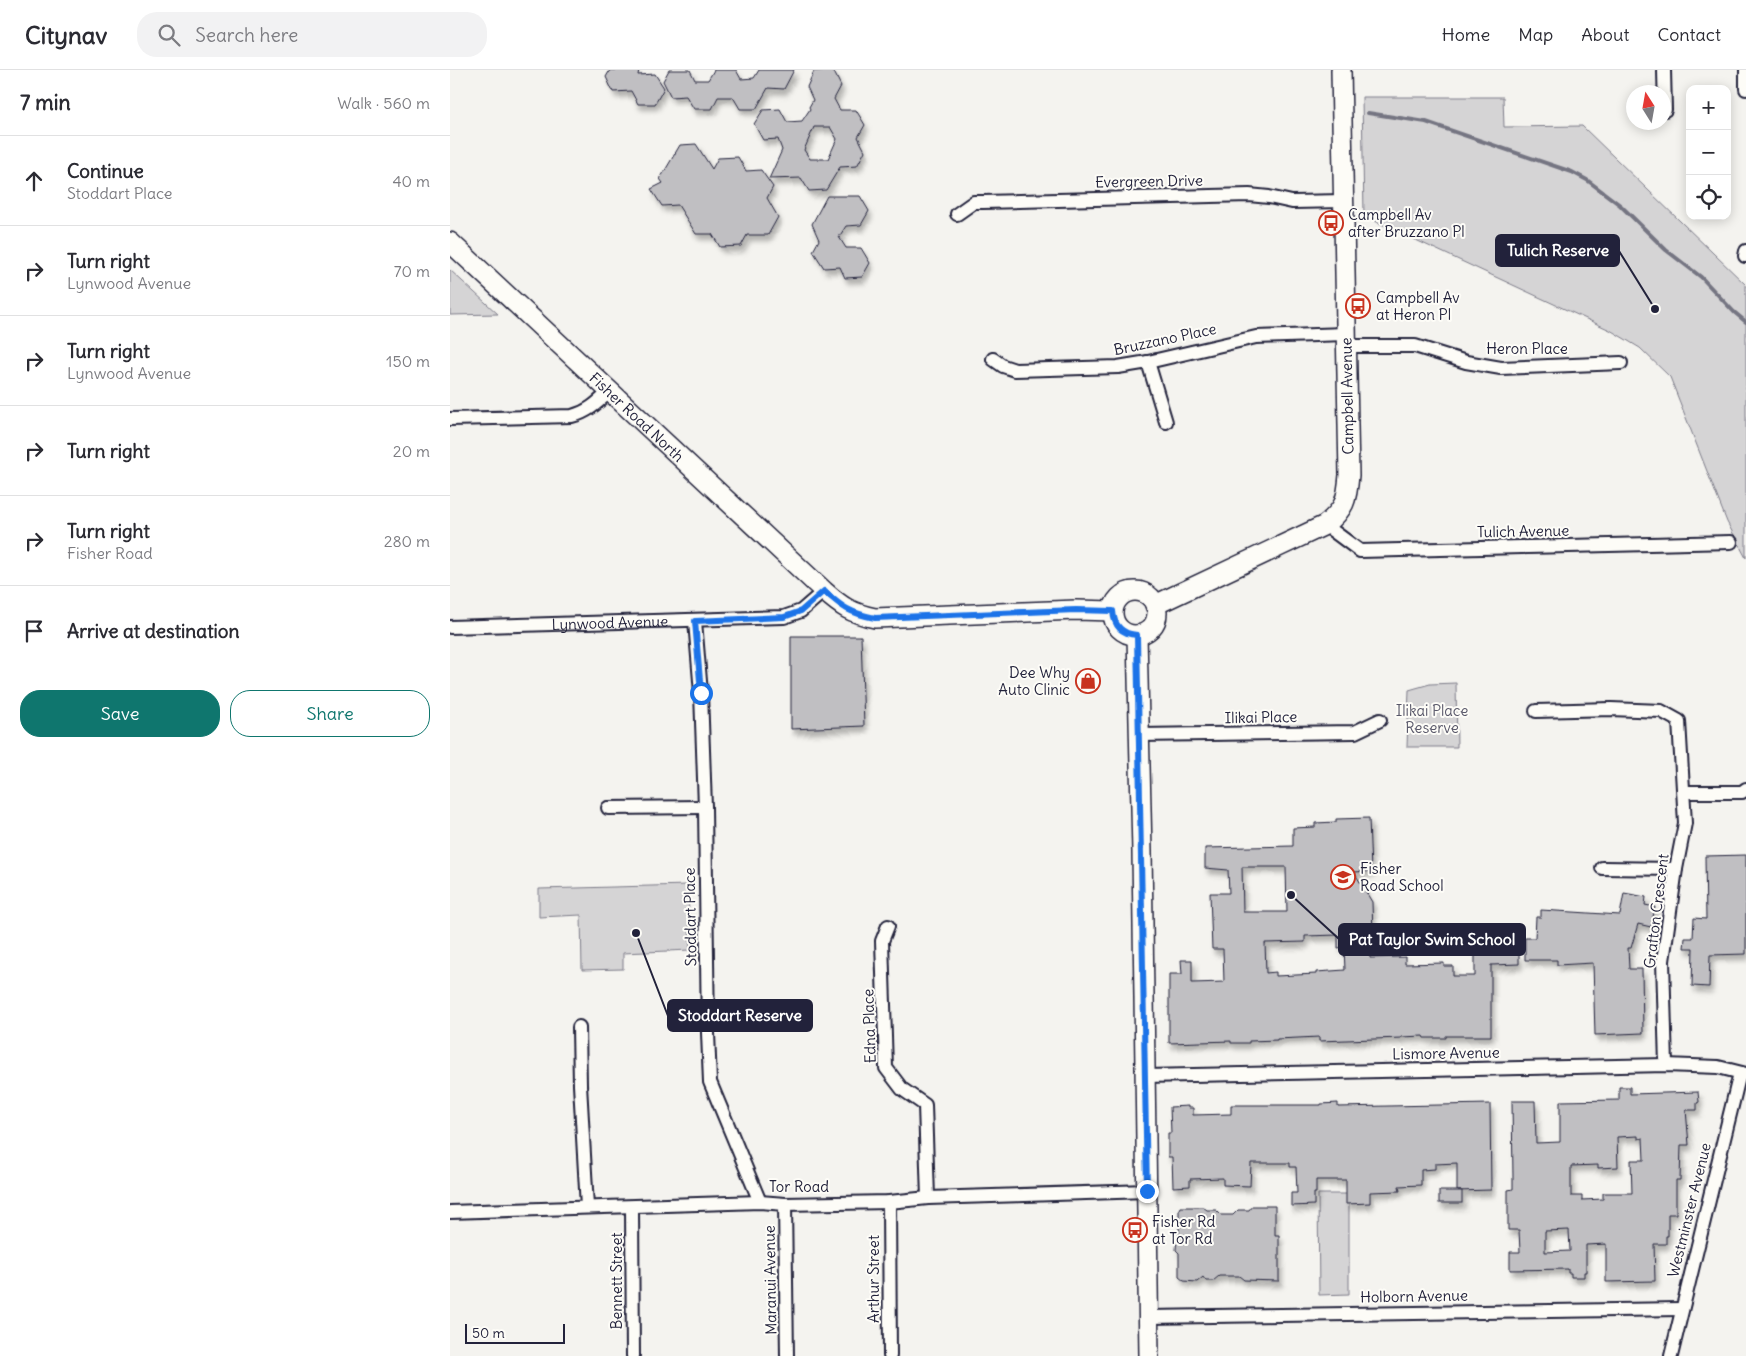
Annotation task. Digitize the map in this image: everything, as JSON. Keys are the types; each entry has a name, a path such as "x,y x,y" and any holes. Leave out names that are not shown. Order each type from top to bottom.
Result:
{"main road":[{"name":"Campbell Avenue","path":"1155,605 1325,524 1345,504 1348,487 1341,70"},
{"name":"Fisher Road North","path":"450,242 824,591"},
{"path":"824,591 855,614 875,618 1076,610 1113,611"},
{"path":"1132,591 1146,594 1155,605 1155,622 1148,631 1137,635 1129,634 1117,626 1113,611 1115,604 1125,593 1132,591"},
{"path":"1137,635 1149,1356"}],"street":[{"path":"1664,70 1664,85"},
{"path":"1746,70 1746,89"},
{"name":"Evergreen Drive","path":"957,214 974,202 1250,195 1292,202 1344,201"},
{"name":"Bruzzano Place","path":"992,359 1003,366 1015,370 1118,367 1256,337 1346,340"},
{"name":"Heron Place","path":"1346,340 1415,346 1466,362 1501,368 1621,363"},
{"path":"1148,362 1166,422"},
{"path":"450,419 572,416 593,408 610,392"},
{"name":"Tulich Avenue","path":"1325,524 1360,551 1731,542"},
{"name":"Lynwood Avenue","path":"450,627 784,617 801,611 824,591"},
{"name":"Stoddart Place","path":"695,621 701,693 705,807 710,1082 760,1202"},
{"name":"Grafton Crescent","path":"1536,711 1610,709 1661,711 1679,721 1685,823 1676,869 1663,961 1666,1065"},
{"name":"Ilikai Place","path":"1139,735 1355,732 1380,720"},
{"path":"1684,792 1742,792 1746,789"},
{"path":"608,808 705,807"},
{"path":"1602,868 1676,869"},
{"name":"Edna Place","path":"888,926 882,941 886,1068 902,1089 925,1105 928,1198"},
{"path":"579,1027 580,1085 587,1207"},
{"name":"Lismore Avenue","path":"1145,1076 1666,1065 1718,1066 1743,1073"},
{"name":"Westminster Avenue","path":"1670,1356 1743,1073"},
{"name":"Tor Road","path":"450,1212 760,1202 785,1204 889,1202 928,1198 1147,1191"},
{"name":"Arthur Street","path":"889,1202 890,1356"},
{"name":"Maranui Avenue","path":"785,1204 787,1356"},
{"name":"Bennett Street","path":"632,1207 633,1356"},
{"name":"Holborn Avenue","path":"1148,1317 1681,1309"}],"green space":[{"path":"1362,97 1503,97 1504,127 1582,126 1746,285 1746,558 1727,522 1670,377 1640,348 1610,330 1364,216"},
{"path":"450,270 498,314 450,315"},
{"name":"Ilikai Place Reserve","path":"1456,683 1457,747 1407,747 1409,690 1430,684"},
{"path":"688,885 690,950 623,953 623,969 582,970 581,915 539,917 539,889"},
{"path":"1318,1194 1349,1194 1349,1294 1319,1295"}],"building":[{"path":"610,70 639,70 638,75 655,74 664,88 655,104 638,104 631,91 613,92 606,77"},
{"path":"669,70 690,70 695,80 708,80 714,70 736,70 741,79 754,78 759,70 794,70 784,89 768,88 756,109 740,109 733,97 718,97 712,109 694,109 686,96 671,97 663,81"},
{"path":"833,70 841,86 834,99 840,110 856,110 865,125 858,137 865,151 857,166 840,167 826,190 809,191 801,178 769,179 782,150 778,139 763,140 754,124 763,110 780,109 787,122 802,121 810,109 809,107 813,100 807,87 814,71","holes":["814,127 830,127 837,139 828,159 810,159 804,150"]},
{"path":"696,144 712,169 718,158 738,157 746,171 761,170 773,187 767,198 778,217 768,235 747,235 741,246 720,247 712,234 696,234 678,205 662,206 651,189 663,183 660,179 680,145"},
{"path":"827,196 860,196 869,211 861,225 846,226 839,237 846,248 861,248 870,263 862,277 845,278 840,267 824,268 813,251 819,240 812,224"},
{"path":"791,636 861,636 864,726 791,729"},
{"path":"1369,818 1371,871 1354,872 1372,902 1373,936 1369,936 1370,958 1405,957 1405,964 1444,963 1444,966 1453,966 1453,976 1475,976 1475,950 1497,950 1496,954 1519,954 1519,964 1491,965 1491,1036 1424,1038 1423,1036 1319,1041 1319,1037 1249,1041 1249,1043 1231,1043 1231,1041 1169,1043 1169,974 1182,974 1181,960 1192,960 1192,983 1224,982 1223,949 1212,949 1210,893 1229,893 1228,870 1205,868 1205,848 1293,846 1293,828 1315,827 1315,823 1336,822 1336,819","holes":["1242,867 1286,867 1287,912 1243,912","1338,935 1338,948 1344,947 1345,970 1276,976 1276,972 1266,973 1265,943 1305,942 1305,936"]},
{"path":"1746,855 1746,954 1710,955 1709,987 1692,986 1693,948 1684,948 1685,938 1693,938 1694,918 1706,919 1705,856"},
{"path":"1624,893 1646,897 1645,905 1655,907 1651,927 1638,924 1631,948 1628,948 1629,969 1642,969 1643,1033 1595,1035 1593,963 1557,965 1557,960 1525,960 1525,938 1535,938 1536,917 1541,917 1541,910 1620,915"},
{"path":"1619,1087 1630,1087 1630,1094 1698,1092 1699,1102 1697,1103 1697,1110 1686,1110 1689,1145 1681,1145 1680,1180 1676,1180 1676,1214 1668,1214 1666,1244 1654,1244 1655,1281 1606,1282 1606,1244 1586,1245 1586,1272 1584,1272 1584,1277 1571,1277 1568,1269 1510,1270 1510,1252 1520,1252 1519,1230 1508,1230 1508,1190 1513,1189 1512,1101 1535,1101 1536,1143 1560,1142 1560,1101 1619,1100","holes":["1638,1136 1638,1139 1643,1138 1644,1160 1631,1160 1632,1193 1603,1193 1603,1199 1582,1200 1582,1196 1571,1196 1571,1166 1598,1165 1598,1168 1618,1167 1617,1137","1569,1230 1570,1251 1545,1252 1545,1231"]},
{"path":"1338,1103 1338,1107 1490,1104 1491,1190 1457,1191 1457,1163 1435,1164 1435,1169 1421,1170 1421,1185 1399,1186 1400,1191 1370,1192 1370,1203 1346,1204 1346,1180 1316,1180 1314,1205 1291,1206 1291,1193 1297,1193 1296,1167 1290,1167 1290,1163 1251,1163 1250,1186 1223,1185 1223,1178 1190,1179 1190,1186 1173,1187 1172,1157 1168,1157 1168,1133 1171,1133 1170,1107 1188,1106 1188,1108 1193,1108 1193,1115 1231,1114 1231,1105 1321,1105"},
{"path":"1439,1191 1462,1191 1462,1203 1439,1203"},
{"path":"1252,1206 1275,1206 1275,1235 1279,1235 1279,1281 1244,1280 1239,1276 1219,1276 1213,1281 1206,1281 1203,1277 1197,1282 1184,1281 1179,1277 1179,1253 1176,1250 1179,1235 1179,1211 1181,1207 1203,1207 1207,1210 1216,1210 1221,1215 1233,1215 1238,1210 1249,1210"}],"waterway":[{"path":"1368,113 1426,122 1572,172 1587,180 1620,205 1666,250 1701,277 1746,322"}],"place":[{"name":"Campbell Av after Bruzzano Pl","path":"1331,223"},
{"name":"Campbell Av at Heron Pl","path":"1358,306"},
{"name":"Tulich Reserve","path":"1655,309"},
{"name":"Dee Why Auto Clinic","path":"1088,681"},
{"name":"Fisher Road School","path":"1343,877"},
{"name":"Pat Taylor Swim School","path":"1291,895"},
{"name":"Stoddart Reserve","path":"636,933"},
{"name":"Fisher Rd at Tor Rd","path":"1135,1230"}],"route":[{"path":"701,693 695,621 793,615 810,605 824,591 855,614 875,618 1076,610 1113,611 1117,626 1122,631 1137,635 1147,1191"}]}
